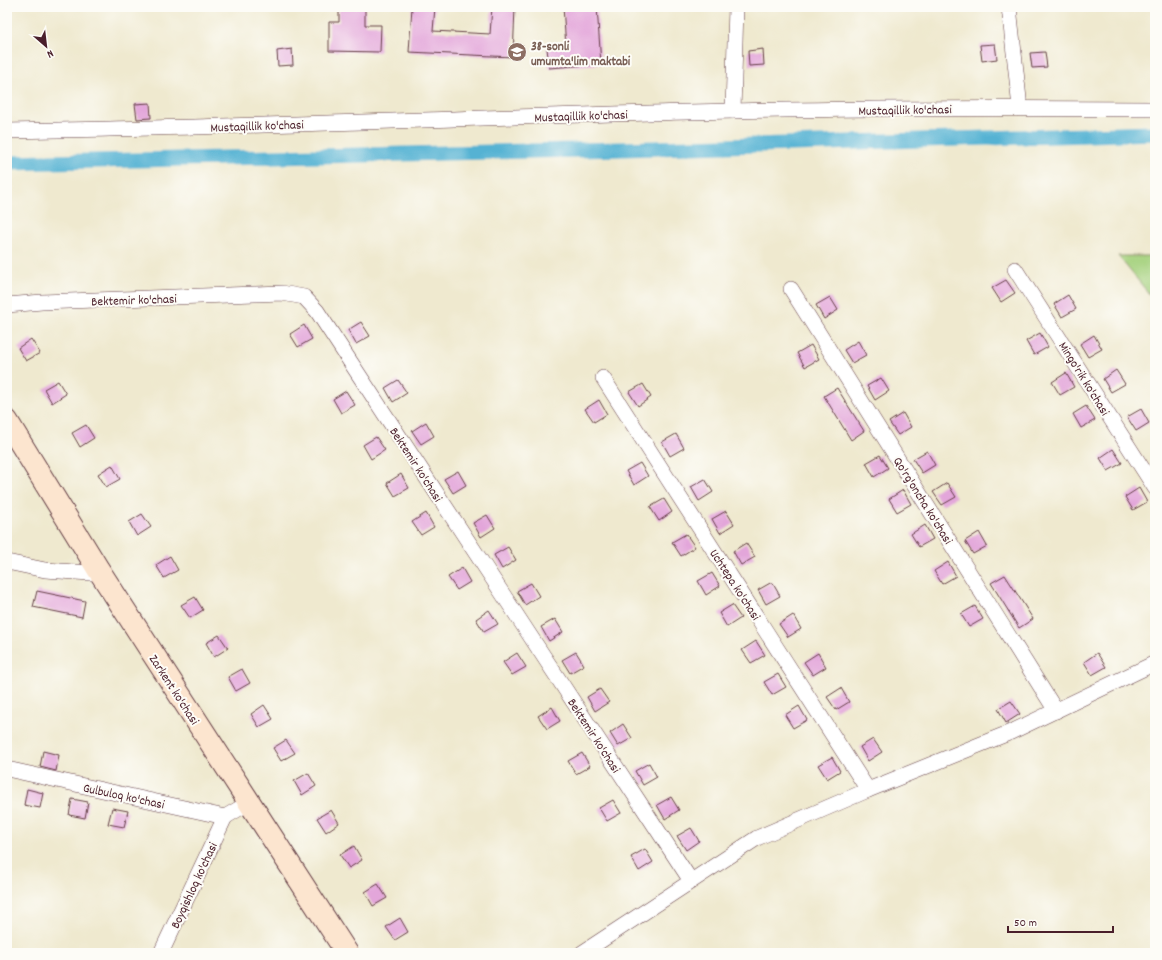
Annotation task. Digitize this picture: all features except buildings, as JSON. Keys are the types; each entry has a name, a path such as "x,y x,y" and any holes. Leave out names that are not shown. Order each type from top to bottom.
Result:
{"main road":[{"name":"Zarkent ko'chasi","path":"7,422 98,569 348,953"},
{"name":"Zarkent ko'chasi","path":"7,443 90,573 232,813 334,953"}],"street":[{"path":"733,111 736,7"},
{"path":"1009,7 1020,108"},
{"name":"Mustaqillik ko'chasi","path":"7,130 139,129 733,111 1020,108 1155,109"},
{"name":"Mingo'rik ko'chasi","path":"1015,269 1155,488"},
{"name":"Qo'rg'oncha ko'chasi","path":"791,289 1056,711"},
{"name":"Bektemir ko'chasi","path":"7,305 282,293 304,297 317,311 692,881"},
{"name":"Uchtepa ko'chasi","path":"602,378 868,790"},
{"path":"7,562 45,570 90,573"},
{"path":"582,953 757,838 868,790 1012,732 1155,663"},
{"name":"Gulbuloq ko'chasi","path":"7,769 232,813"},
{"name":"Boyqishloq ko'chasi","path":"161,953 232,813"}],"green space":[{"path":"1118,256 1155,256 1155,301"}],"waterway":[{"path":"7,163 622,149 1155,133"}],"place":[{"name":"38-sonli umumta'lim maktabi","path":"517,52"}]}
